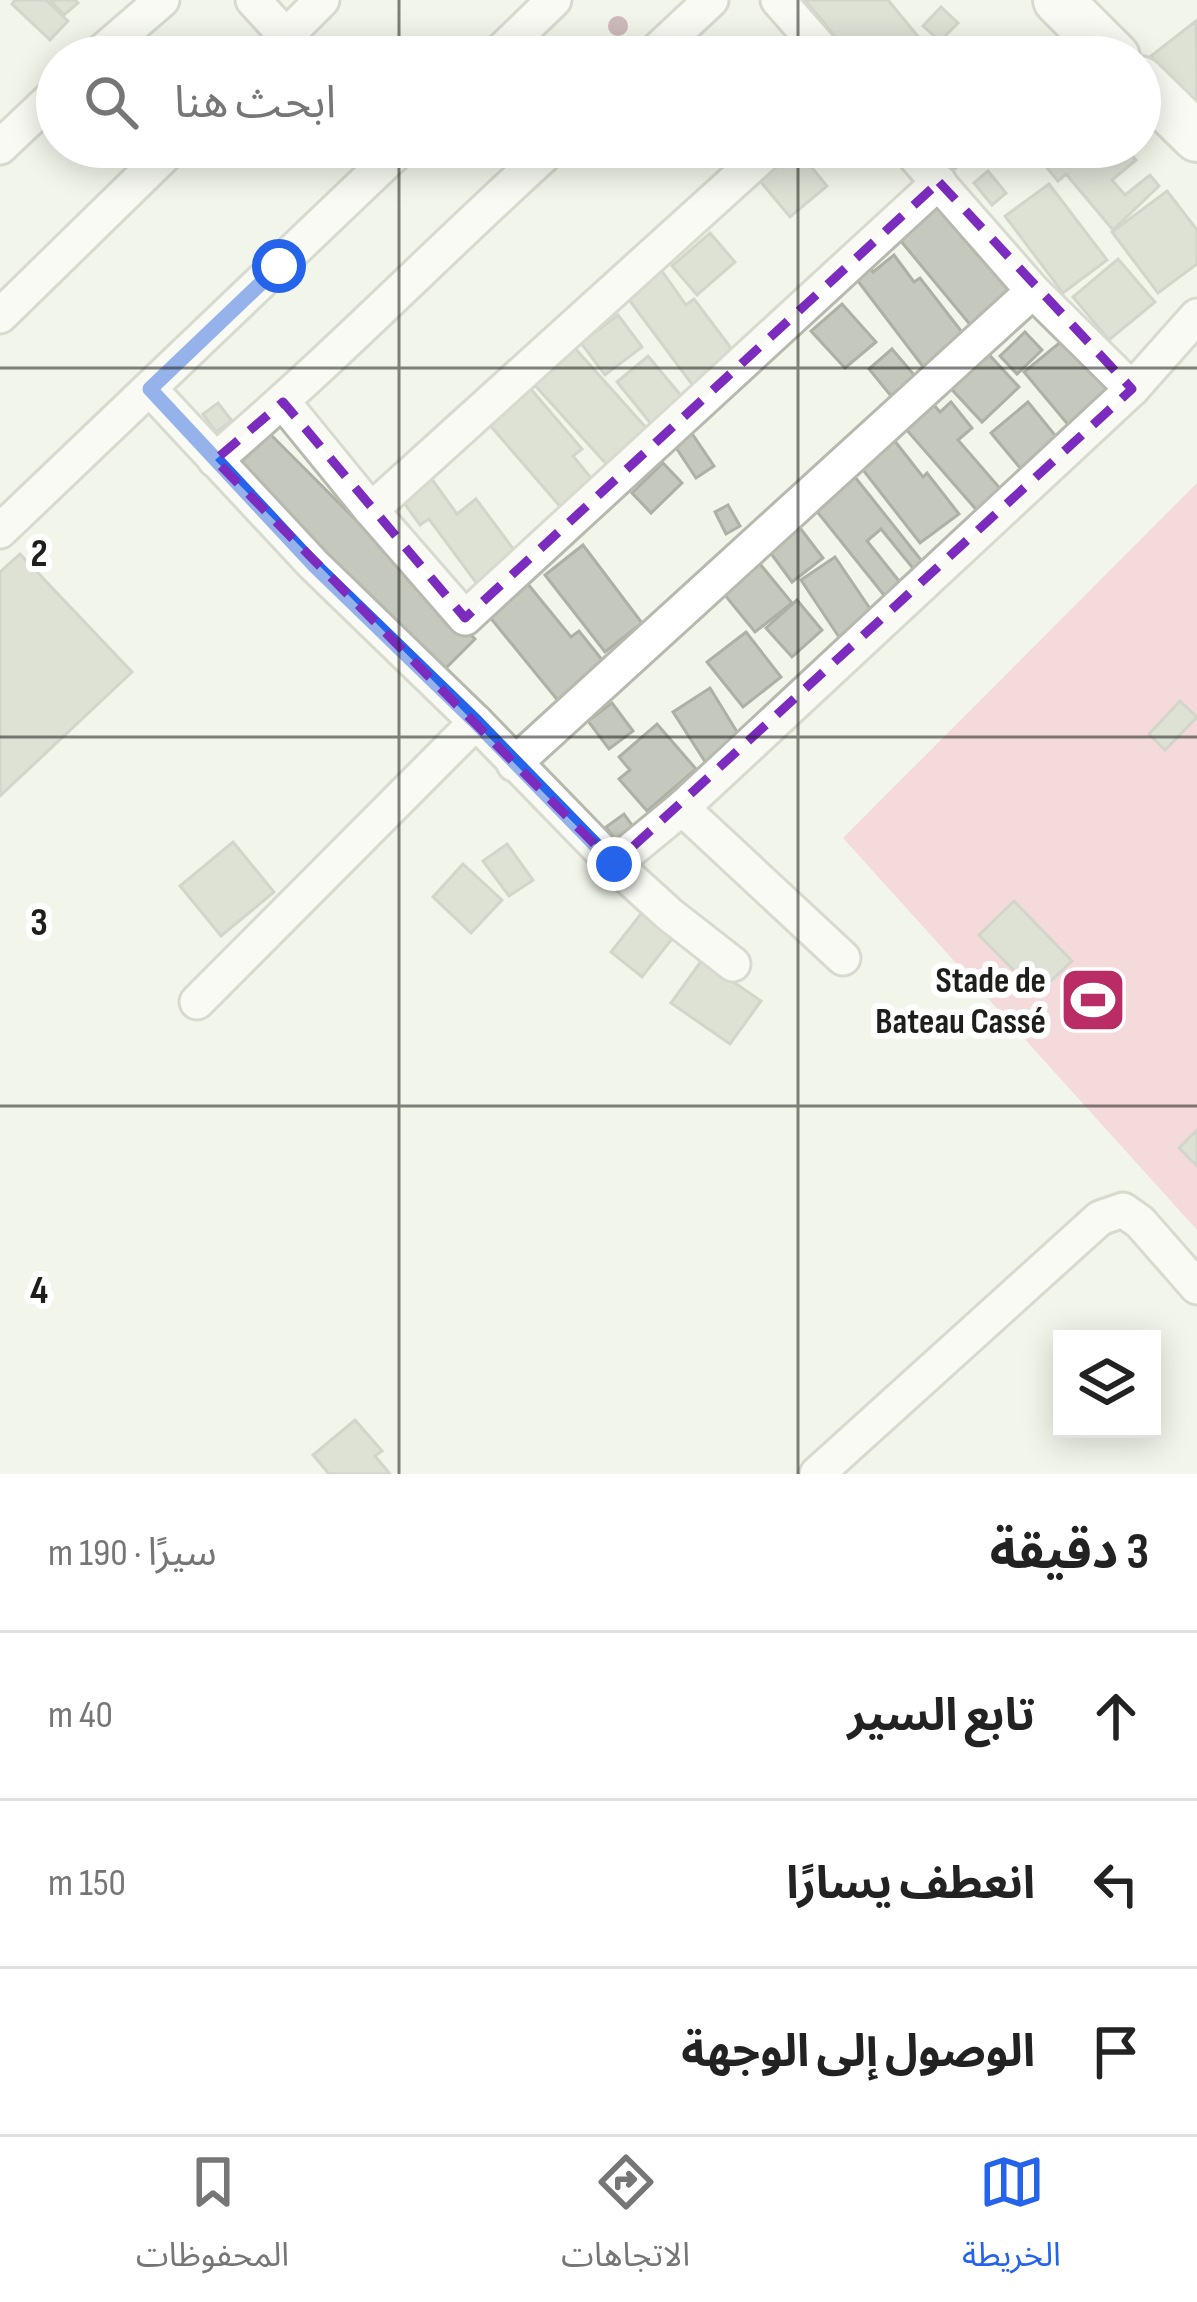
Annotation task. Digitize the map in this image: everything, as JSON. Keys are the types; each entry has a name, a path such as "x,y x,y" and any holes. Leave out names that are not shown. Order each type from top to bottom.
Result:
{"street":[{"path":"121,36 162,0"},
{"path":"254,0 271,36"},
{"path":"286,36 322,0"},
{"path":"517,36 554,0"},
{"path":"672,36 711,0"},
{"path":"778,0 810,36"},
{"path":"1058,0 1094,36"},
{"path":"1161,102 1197,137"},
{"path":"0,147 36,113"},
{"path":"0,316 152,168"},
{"path":"0,531 380,168"},
{"path":"215,460 284,402 530,168"},
{"path":"371,510 749,168"},
{"path":"927,168 1033,291 1132,389"},
{"path":"284,402 465,618 939,182"},
{"path":"514,764 1033,291"},
{"path":"614,864 682,808 1132,389 1197,316"},
{"path":"150,389 313,564 614,864 733,964"},
{"path":"197,1002 476,722"},
{"path":"682,808 843,958"},
{"path":"817,1474 1100,1218 1123,1210 1140,1222 1197,1287"}],"highlighted area":[{"path":"939,182 1132,389 614,864 215,460 283,402 465,618"}],"shaded area":[{"name":"Stade de Bateau Cassé","path":"1197,483 1197,1230 843,838"}],"building":[{"path":"15,0 46,0 68,21 54,36 46,36 12,4"},
{"path":"50,0 75,0 78,3 64,15"},
{"path":"805,0 888,0 918,36 835,36"},
{"path":"941,7 958,23 945,36 934,36 923,26"},
{"path":"1196,21 1197,107 1193,110 1161,69 1161,48"},
{"path":"764,168 812,168 827,186 790,217 755,175"},
{"path":"1047,168 1126,168 1112,180 1125,195 1150,175 1159,186 1113,230 1066,174 1058,181"},
{"path":"988,171 1006,193 992,205 974,183"},
{"path":"1049,184 1107,260 1063,293 1005,216"},
{"path":"1167,191 1197,230 1197,264 1158,293 1112,232"},
{"path":"938,202 1024,294 977,333 895,234"},
{"path":"710,233 735,262 697,295 672,266"},
{"path":"894,255 914,282 920,278 965,336 924,368 851,272 865,261 873,272"},
{"path":"1118,259 1155,302 1109,340 1073,297"},
{"path":"659,267 686,305 694,299 740,360 697,391 624,293"},
{"path":"842,304 876,342 845,368 811,331"},
{"path":"618,315 642,347 605,375 581,343"},
{"path":"1025,332 1042,350 1017,374 1000,356"},
{"path":"1069,335 1114,391 1070,427 1024,372"},
{"path":"573,346 648,430 608,466 532,382"},
{"path":"982,347 1019,387 982,422 944,381"},
{"path":"892,349 915,376 891,396 869,369"},
{"path":"648,356 688,404 656,430 617,382"},
{"path":"530,388 582,449 573,456 596,484 564,511 488,423"},
{"path":"926,396 940,412 951,402 972,428 958,440 1004,493 980,514 898,420"},
{"path":"1028,402 1063,445 1026,475 991,433"},
{"path":"218,403 232,421 216,432 203,414"},
{"path":"691,432 714,466 696,478 673,443"},
{"path":"270,434 475,639 439,675 234,469"},
{"path":"894,440 959,514 920,543 860,466"},
{"path":"663,463 682,483 651,513 632,493"},
{"path":"847,467 925,565 916,572 881,529 867,541 907,591 891,604 807,499"},
{"path":"431,478 457,514 476,499 523,562 483,592 429,519 420,525 402,500"},
{"path":"728,505 740,526 726,534 715,512"},
{"path":"797,524 823,558 792,582 767,548"},
{"path":"583,545 642,623 605,652 545,575"},
{"path":"751,553 792,603 755,632 715,583"},
{"path":"20,554 132,672 0,796 0,572"},
{"path":"835,557 873,613 839,637 801,580"},
{"path":"523,578 571,637 579,631 611,671 564,708 484,610"},
{"path":"797,600 822,630 792,657 766,628"},
{"path":"746,632 781,677 743,707 707,662"},
{"path":"710,688 742,740 706,763 673,712"},
{"path":"1180,701 1197,717 1165,750 1149,734"},
{"path":"612,703 633,731 609,749 588,721"},
{"path":"657,724 696,769 647,811 619,779 630,770 619,757"},
{"path":"624,814 634,828 616,841 606,827"},
{"path":"233,842 274,892 221,936 180,886"},
{"path":"507,844 533,880 509,896 483,861"},
{"path":"463,864 502,900 471,933 433,897"},
{"path":"1014,901 1072,961 1037,994 979,935"},
{"path":"644,910 675,935 642,977 611,952"},
{"path":"702,960 761,1001 730,1044 671,1003"},
{"path":"1197,1130 1197,1166 1179,1148"},
{"path":"355,1420 382,1451 375,1456 390,1474 329,1474 313,1455"}],"place":[{"name":"Stade de Bateau Cassé","path":"1093,1000"}],"route":[{"path":"279,266 150,389 313,564 614,864"}]}
